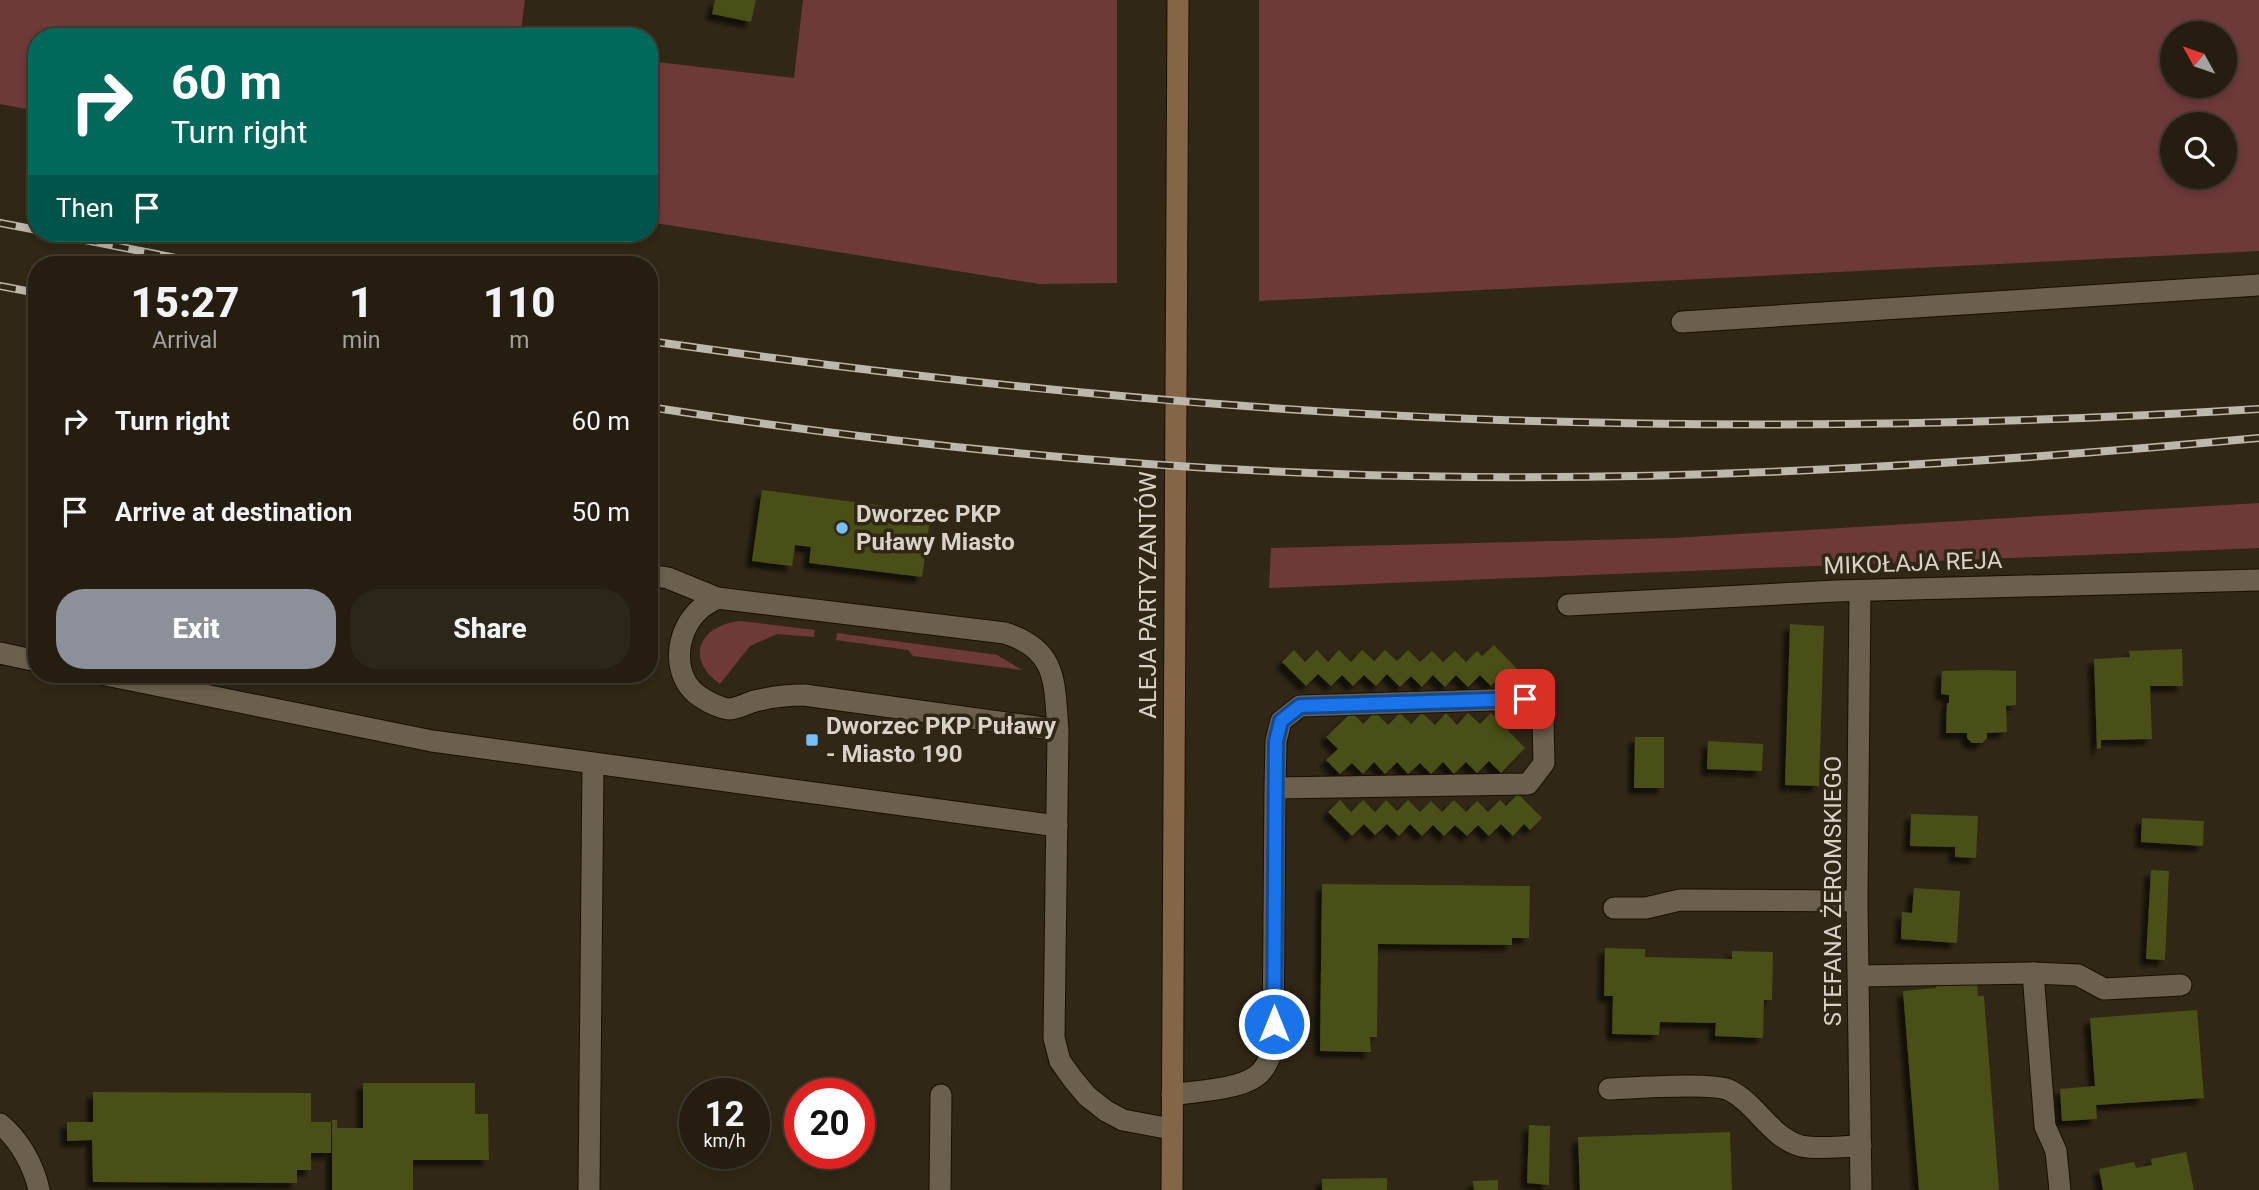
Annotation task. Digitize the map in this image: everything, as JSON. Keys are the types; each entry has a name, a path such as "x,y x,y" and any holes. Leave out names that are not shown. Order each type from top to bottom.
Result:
{"main road":[{"name":"ALEJA PARTYZANTÓW","path":"1172,1190 1178,0"}],"street":[{"path":"1682,322 2259,285"},
{"path":"658,576 717,598 1005,633 1024,639 1038,650 1049,666 1055,686 1058,730 1054,1038 1060,1061 1087,1096 1116,1118 1171,1129"},
{"name":"MIKOŁAJA REJA","path":"1568,606 1860,591 2259,580"},
{"name":"STEFANA ŻEROMSKIEGO","path":"1860,591 1857,901 1861,1190"},
{"path":"717,598 699,609 688,624 681,640 679,659 683,678 695,692 719,707 731,709 785,695 804,695 1058,730"},
{"path":"0,653 28,659"},
{"path":"145,683 432,741 1057,826"},
{"path":"1172,1095 1229,1086 1255,1077 1267,1064 1273,1049 1275,788 1276,741 1281,721 1300,706 1525,699 1543,719 1544,763 1528,784 1275,788"},
{"path":"589,1190 593,764"},
{"path":"1614,908 1646,908 1680,900 1857,901"},
{"path":"1859,976 2033,973 2078,975 2104,989 2181,985"},
{"path":"2033,973 2045,1126 2056,1151 2060,1190"},
{"path":"1609,1089 1727,1089 1747,1102 1777,1133 1793,1143 1805,1147 1861,1146"},
{"path":"940,1190 942,1095"},
{"path":"0,1124 21,1148 36,1177 39,1190"}],"shaded area":[{"path":"0,0 525,0 521,28 28,28 28,109 0,104"},
{"path":"803,0 1117,0 1117,283 1039,284 658,223 658,62 794,78"},
{"path":"1259,0 2259,0 2259,251 1259,301"},
{"path":"2259,503 2259,548 1269,588 1271,548 1673,538"},
{"path":"741,621 815,630 814,637 777,634 750,646 720,684 702,664 702,644 707,635 716,628"},
{"path":"837,633 997,655 1022,670 913,656 908,650 836,640"}],"building":[{"path":"715,0 756,0 751,22 712,14"},
{"name":"Dworzec PKP Puławy Miasto","path":"762,490 931,512 922,577 809,563 811,547 795,545 792,566 752,561"},
{"path":"1790,624 1824,626 1819,786 1785,785"},
{"path":"1494,645 1518,670 1508,681 1502,675 1491,686 1480,675 1468,687 1456,675 1445,687 1433,675 1422,687 1411,676 1400,687 1387,674 1376,686 1364,675 1353,686 1342,675 1331,686 1318,674 1306,686 1282,662 1294,650 1305,662 1317,650 1328,662 1339,650 1351,662 1362,650 1374,661 1385,650 1397,661 1408,650 1420,662 1432,651 1443,662 1455,651 1466,662 1477,651 1482,656"},
{"path":"2182,649 2183,686 2150,686 2152,739 2101,740 2101,748 2097,749 2094,659 2130,657 2129,651"},
{"path":"1942,671 2016,671 2016,705 2006,706 2007,732 1987,733 1987,738 1982,743 1972,743 1967,738 1967,733 1946,733 1949,695 1941,694"},
{"path":"1352,712 1363,724 1375,712 1388,725 1400,713 1411,724 1422,713 1435,725 1446,713 1457,725 1468,713 1480,724 1491,713 1525,748 1501,773 1489,761 1477,773 1466,762 1454,774 1443,762 1431,774 1420,763 1408,774 1397,762 1385,774 1374,762 1363,774 1352,763 1340,774 1326,760 1338,749 1326,737"},
{"path":"1635,737 1664,737 1664,788 1634,788"},
{"path":"1708,741 1763,744 1762,771 1707,769"},
{"path":"1518,794 1542,818 1530,830 1524,824 1513,836 1501,824 1489,836 1478,825 1467,836 1455,825 1444,836 1433,825 1422,836 1410,824 1399,836 1387,824 1375,835 1364,824 1352,836 1328,812 1340,800 1351,812 1363,800 1375,812 1386,800 1397,811 1408,800 1420,812 1431,801 1442,812 1454,800 1466,812 1477,801 1488,812 1500,800 1506,806"},
{"path":"1911,814 1978,816 1976,858 1955,857 1955,847 1910,846"},
{"path":"2142,818 2204,821 2203,846 2141,842"},
{"path":"2151,870 2169,871 2165,960 2146,959"},
{"path":"1322,884 1530,886 1529,938 1512,938 1512,945 1378,944 1377,1037 1370,1037 1371,1052 1320,1051"},
{"path":"1914,888 1960,891 1957,943 1901,939 1902,912 1912,913"},
{"path":"1605,948 1645,949 1645,957 1732,959 1732,951 1773,952 1772,1000 1764,1000 1763,1038 1715,1036 1716,1023 1660,1022 1659,1035 1612,1034 1613,996 1604,996"},
{"path":"1977,982 1978,996 1984,996 1999,1190 1919,1190 1903,991"},
{"path":"2197,1010 2204,1098 2096,1105 2097,1119 2062,1121 2060,1089 2095,1086 2090,1018"},
{"path":"363,1083 475,1083 475,1114 488,1114 489,1160 413,1160 413,1190 332,1190 332,1120 337,1120 337,1128 363,1128"},
{"path":"93,1092 311,1093 311,1122 331,1122 331,1153 311,1153 311,1170 297,1170 297,1183 93,1182 92,1140 67,1141 67,1122 93,1122"},
{"path":"1529,1125 1550,1126 1549,1185 1527,1183"},
{"path":"1730,1132 1732,1190 1580,1190 1578,1137"},
{"path":"2186,1152 2194,1190 2103,1190 2099,1169 2134,1162 2136,1168 2152,1165 2151,1159"},
{"path":"1387,1178 1387,1190 1322,1190 1322,1179"},
{"path":"1498,1180 1498,1190 1474,1190 1473,1181"}],"railway":[{"path":"0,223 28,228"},
{"path":"95,242 166,256"},
{"path":"0,286 28,291"},
{"path":"658,342 957,380 1163,400 1473,419 1669,424 1866,424 2063,419 2259,409"},
{"path":"658,408 854,435 1060,457 1267,471 1473,477 1768,472 1965,461 2259,438"}],"place":[{"name":"Dworzec PKP Puławy Miasto","path":"842,528"},
{"name":"Dworzec PKP Puławy - Miasto 190","path":"812,740"}],"route":[{"path":"1274,1024 1276,741 1281,721 1300,706 1525,699"}]}
